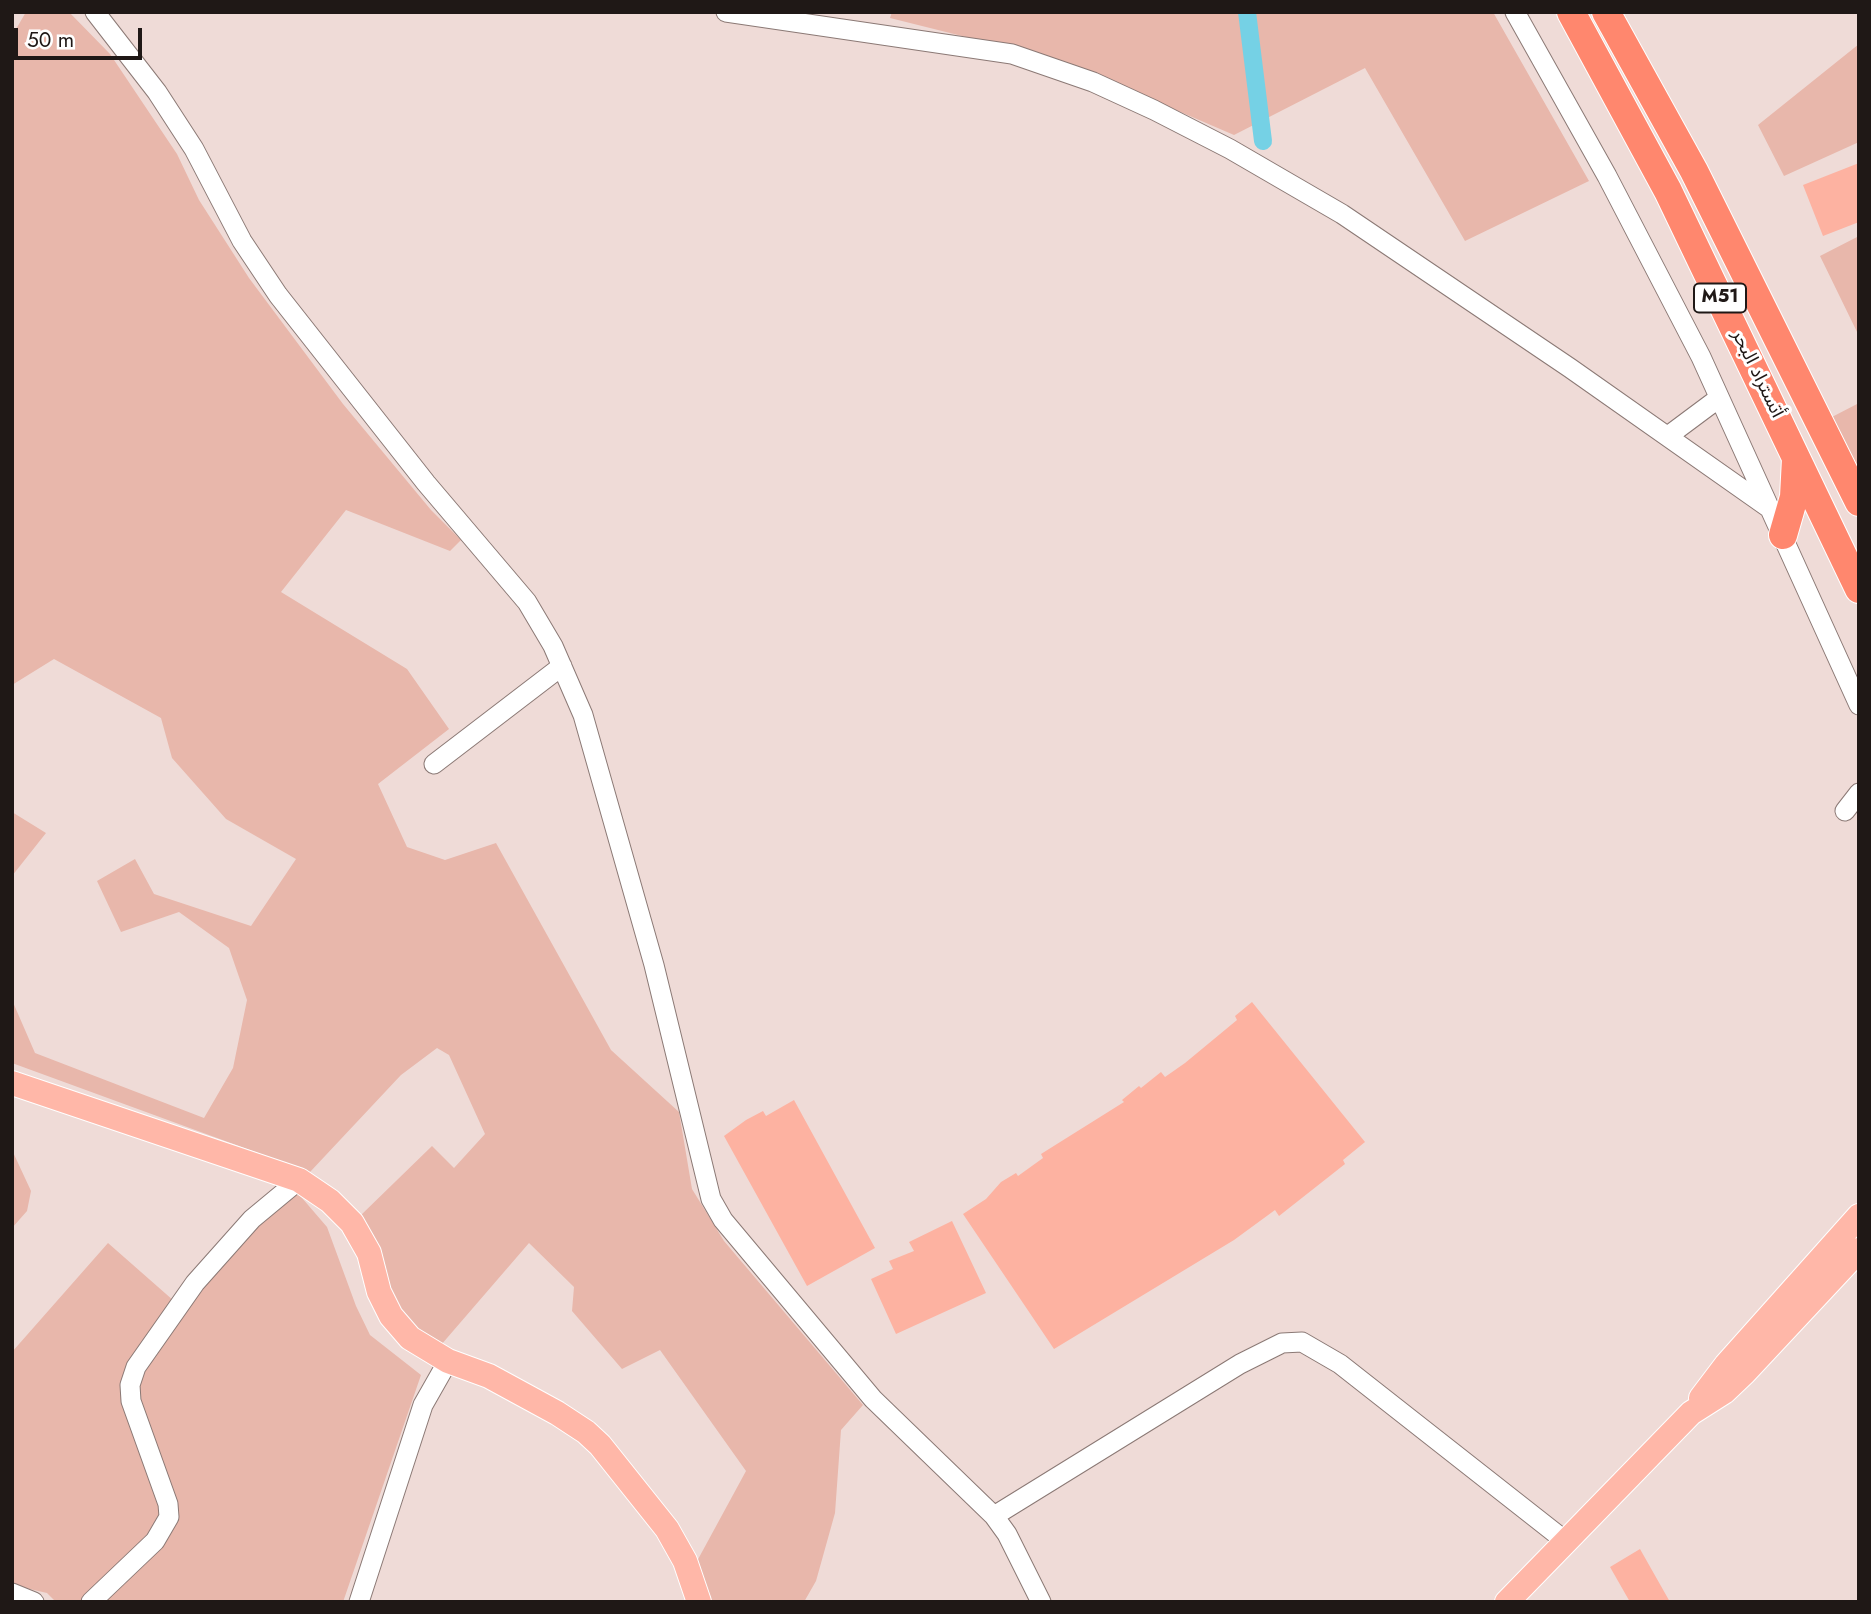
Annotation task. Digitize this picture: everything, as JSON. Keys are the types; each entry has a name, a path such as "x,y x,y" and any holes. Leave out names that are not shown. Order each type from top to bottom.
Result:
{"highway":[{"name":"أتستراد البحر","path":"1571,12 1668,191 1859,589"},
{"name":"أتستراد البحر","path":"1606,12 1700,183 1859,502"},
{"path":"1783,535 1794,498 1796,456"}],"main road":[{"path":"12,1083 299,1180 330,1201 352,1223 369,1253 379,1292 391,1316 410,1338 448,1361 489,1377 557,1413 600,1445 667,1529 685,1561 699,1602"},
{"path":"1507,1602 1691,1413 1726,1365 1859,1216"},
{"path":"1691,1413 1724,1392 1744,1373 1859,1250"}],"street":[{"path":"95,12 158,92 187,138 242,241 278,295 426,483 527,602 562,667 583,715 654,965 711,1199 723,1220 873,1399 994,1516 1007,1534 1041,1602"},
{"path":"726,12 973,46 1012,54 1093,82 1230,149 1342,214 1769,508"},
{"path":"1515,12 1607,176 1719,398 1859,705"},
{"path":"1668,436 1719,398"},
{"path":"434,764 562,667"},
{"path":"1845,811 1859,793"},
{"path":"91,1602 155,1541 169,1517 169,1504 131,1401 130,1385 136,1367 211,1265 252,1219 299,1180"},
{"path":"994,1516 1240,1364 1282,1343 1302,1342 1340,1364 1564,1541"},
{"path":"359,1602 423,1405 448,1361"},
{"path":"12,1593 34,1602"}],"shaded area":[{"path":"26,12 69,12 110,54 177,154 199,200 249,278 343,404 431,510 461,540 450,551 346,510 281,592 407,669 449,729 378,784 407,847 445,860 496,843 611,1050 679,1112 692,1189 724,1241 863,1405 841,1430 835,1513 816,1581 804,1602 706,1602 696,1563 746,1471 660,1350 622,1369 572,1311 574,1287 529,1243 441,1345 405,1322 360,1216 432,1146 454,1168 485,1134 449,1055 437,1048 401,1075 310,1172 12,1063 12,1000 35,1053 204,1118 233,1068 247,1000 229,948 179,912 121,932 97,881 135,859 154,894 251,926 296,859 226,819 172,758 161,718 54,659 12,685 12,36"},
{"path":"892,12 1493,12 1589,181 1465,241 1365,68 1234,135 1062,61 890,18"},
{"path":"1859,44 1859,142 1784,176 1758,125"},
{"path":"1859,236 1859,336 1820,256"},
{"path":"1859,403 1859,478 1830,418"},
{"path":"12,812 46,833 12,876"},
{"path":"12,1150 31,1191 27,1211 12,1228"},
{"path":"296,1191 327,1227 356,1306 370,1335 421,1375 343,1602 56,1602 47,1593 12,1585 12,1352 108,1243 174,1301 258,1220"}],"building":[{"path":"1859,163 1859,222 1823,236 1803,185"},
{"path":"1252,1002 1365,1142 1343,1160 1345,1164 1279,1216 1275,1210 1234,1240 1054,1349 963,1214 986,1199 1001,1182 1016,1173 1018,1176 1043,1158 1041,1154 1124,1102 1122,1100 1139,1086 1141,1088 1161,1072 1165,1077 1185,1063 1237,1020 1235,1016"},
{"path":"794,1100 875,1248 807,1286 724,1136 763,1111 766,1116"},
{"path":"952,1221 986,1293 896,1334 871,1279 893,1269 889,1261 914,1251 909,1242"},
{"path":"1640,1549 1670,1602 1630,1602 1610,1567"}],"waterway":[{"path":"1247,12 1263,141"}]}
